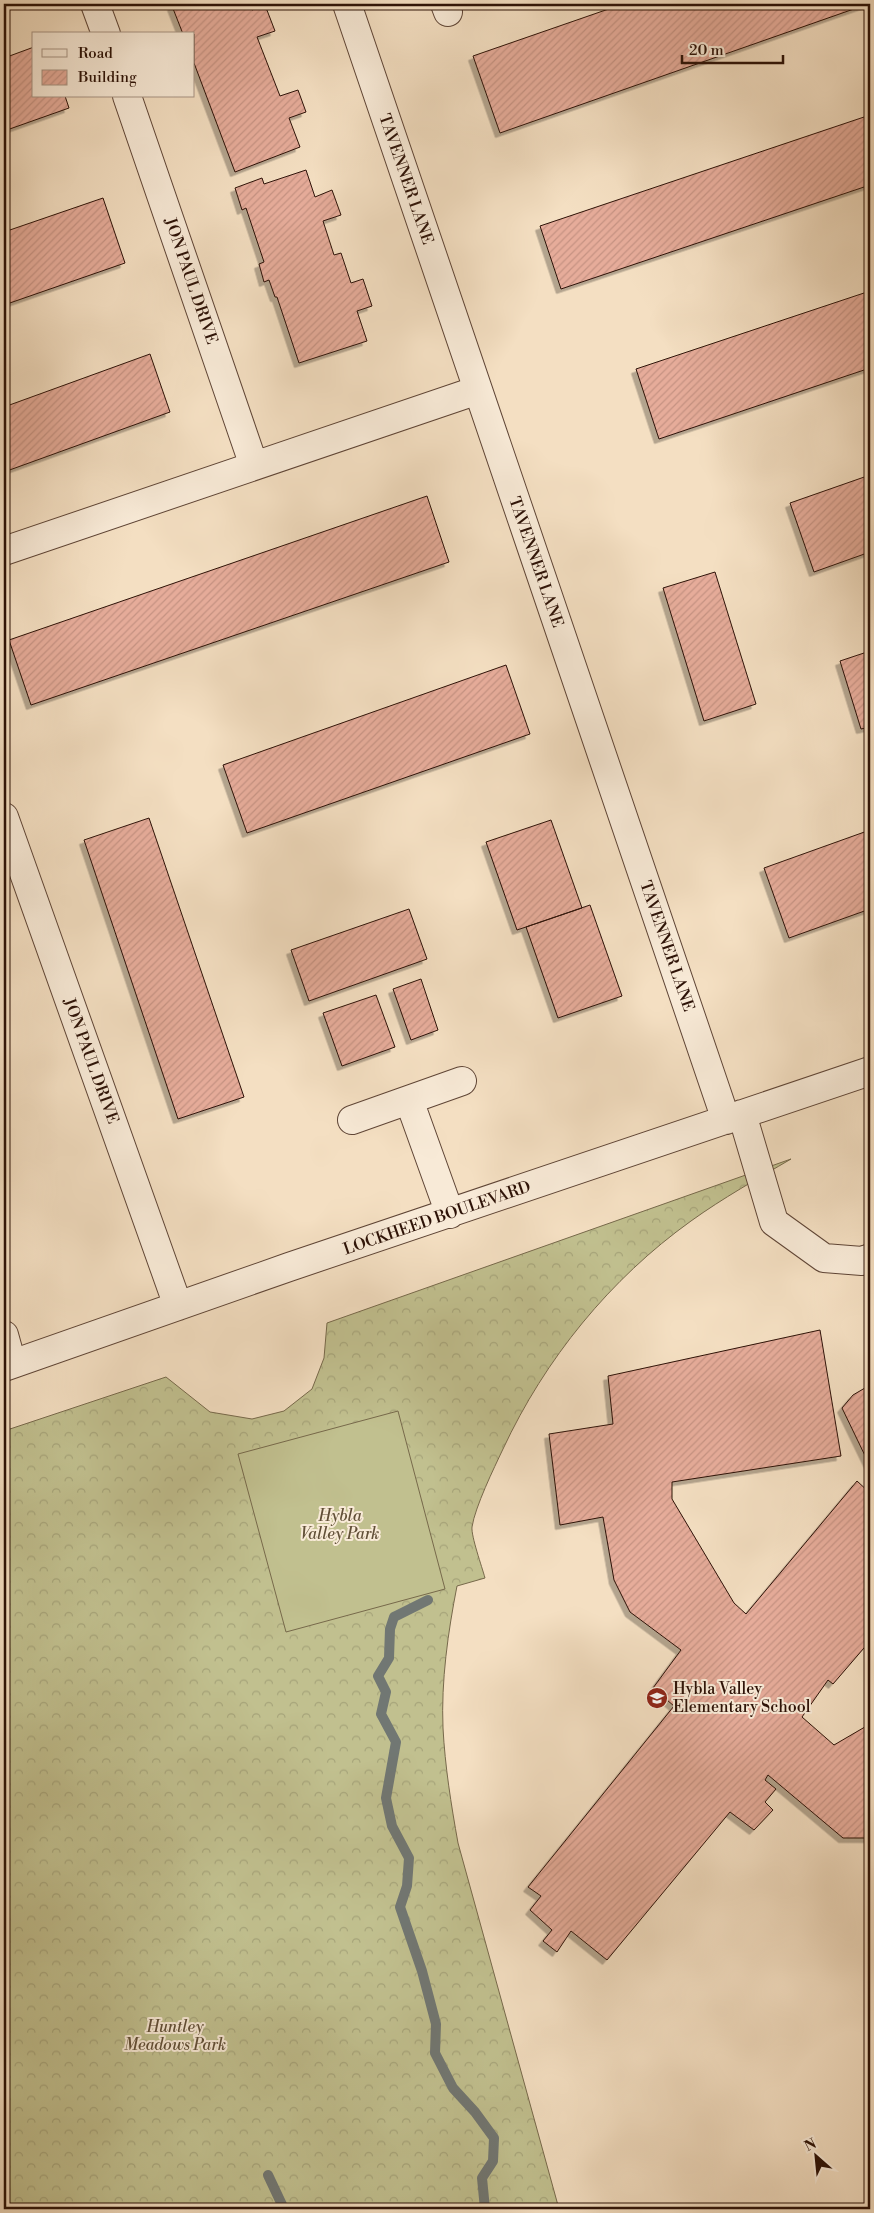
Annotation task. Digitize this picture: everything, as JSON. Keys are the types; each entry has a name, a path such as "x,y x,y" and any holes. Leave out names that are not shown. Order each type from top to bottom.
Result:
{"street":[{"path":"96,4 105,32"},
{"name":"TAVENNER LANE","path":"347,4 478,390 734,1117 774,1222 824,1258 862,1261 870,1258"},
{"name":"JON PAUL DRIVE","path":"128,98 254,466"},
{"path":"4,551 478,390"},
{"name":"JON PAUL DRIVE","path":"4,816 178,1306"},
{"name":"LOCKHEED BOULEVARD","path":"8,1365 870,1071"},
{"path":"352,1120 462,1081"},
{"path":"409,1100 450,1214"},
{"path":"4,1335 8,1365"}],"green space":[{"path":"791,1159 715,1204 661,1244 633,1268 582,1323 539,1384 520,1416 499,1457 481,1499 472,1531 485,1578 457,1586 446,1657 443,1692 445,1757 453,1814 458,1843 559,2209 4,2209 4,1431 166,1377 210,1412 252,1419 284,1411 312,1389 324,1358 327,1323"},
{"name":"Hybla Valley Park","path":"398,1411 445,1589 286,1632 238,1454"}],"building":[{"path":"180,4 249,4 252,10 265,5 275,31 257,37 280,96 298,90 306,112 289,118 300,147 235,172 195,66 195,32 182,32 172,6"},
{"path":"623,4 868,4 500,133 473,56"},
{"path":"32,48 32,98 66,98 69,108 4,131 4,58"},
{"path":"870,115 870,185 561,289 540,226"},
{"path":"306,170 315,197 332,190 341,215 323,221 334,255 341,253 351,283 363,279 372,306 357,311 367,341 299,363 277,297 275,297 269,280 264,282 259,264 264,262 246,208 242,210 235,188 262,178 264,184"},
{"path":"103,198 125,263 4,305 4,232"},
{"path":"870,291 870,368 659,439 636,369"},
{"path":"150,354 170,412 4,472 4,407"},
{"path":"870,475 870,552 814,572 790,503"},
{"path":"427,496 449,562 31,705 9,640"},
{"path":"715,572 756,704 704,721 663,588"},
{"path":"870,651 870,727 861,729 840,661"},
{"path":"506,665 530,734 247,833 223,765"},
{"path":"149,818 244,1097 178,1119 84,840"},
{"path":"551,820 582,908 517,930 486,842"},
{"path":"870,830 870,909 789,938 764,868"},
{"path":"590,905 622,996 558,1018 526,927"},
{"path":"409,909 427,959 309,1001 291,950"},
{"path":"421,979 438,1030 411,1040 393,989"},
{"path":"376,995 395,1047 342,1066 323,1013"},
{"path":"820,1330 841,1456 672,1482 672,1499 734,1603 746,1614 857,1481 870,1493 870,1641 833,1684 828,1680 802,1717 834,1745 870,1724 870,1838 843,1838 768,1775 765,1780 776,1789 765,1802 773,1810 754,1830 730,1812 607,1960 571,1931 557,1952 543,1941 552,1930 530,1910 541,1896 528,1887 674,1706 653,1688 681,1650 630,1612 614,1580 603,1517 560,1525 549,1434 613,1424 608,1376"},
{"path":"870,1385 870,1466 842,1408 853,1395"}],"waterway":[{"path":"428,1600 394,1617 390,1629 389,1658 378,1676 386,1692 381,1714 396,1742 386,1798 392,1826 409,1858 407,1886 400,1907 422,1971 436,2024 435,2053 453,2088 475,2112 494,2138 493,2161 482,2178 485,2209"},
{"path":"268,2175 284,2209"}],"place":[{"name":"Hybla Valley Elementary School","path":"657,1698"}],"park label":[{"name":"Huntley Meadows Park","path":"175,2036"}]}
